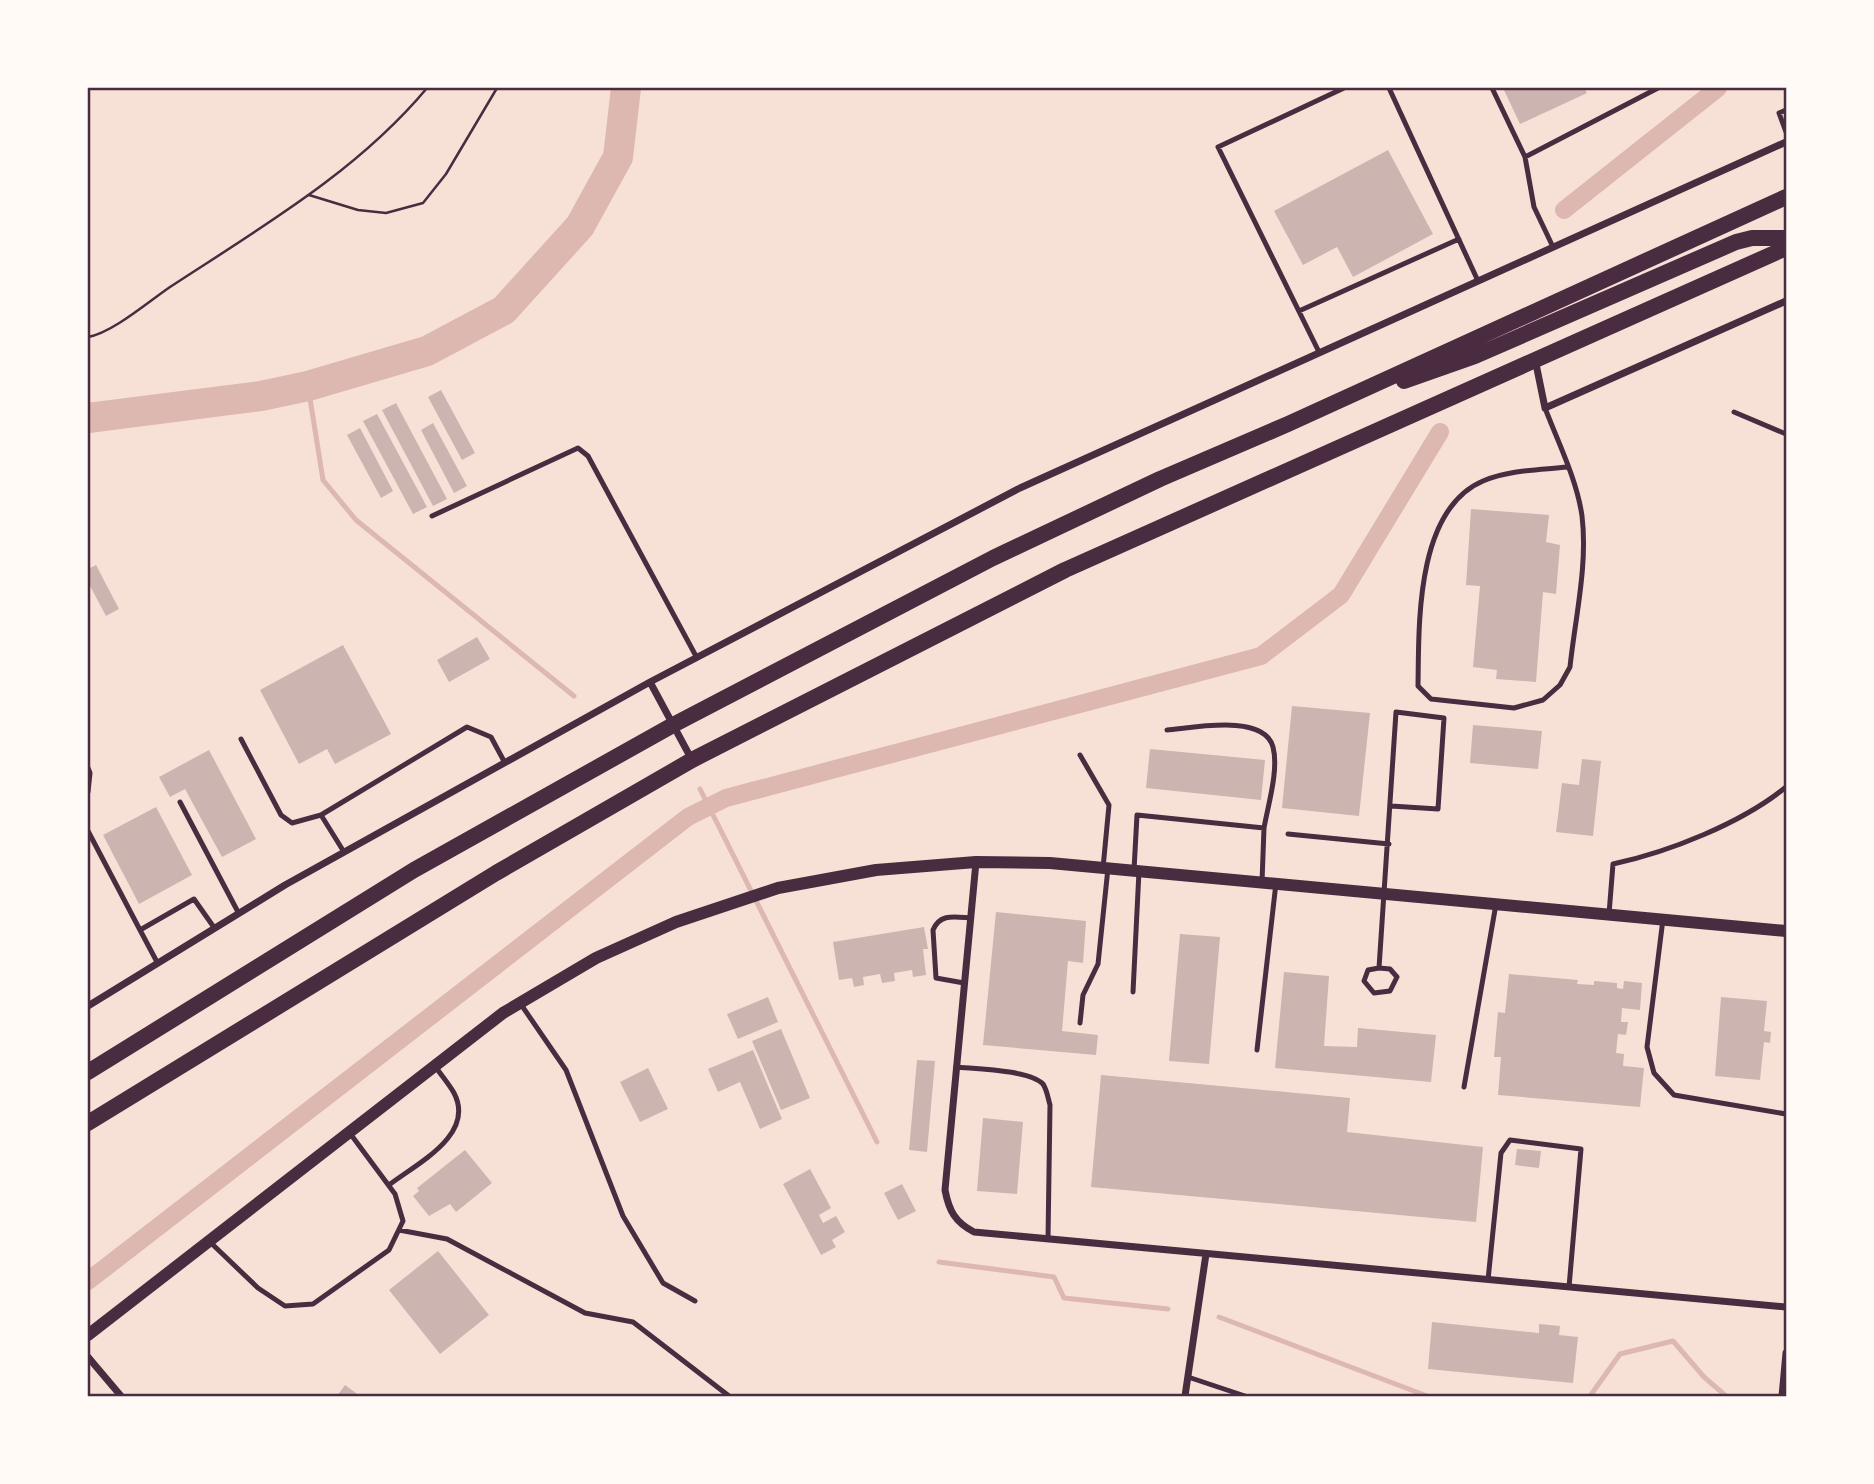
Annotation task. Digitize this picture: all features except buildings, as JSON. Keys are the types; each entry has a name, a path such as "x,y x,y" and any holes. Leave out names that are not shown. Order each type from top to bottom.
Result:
{"highway":[{"path":"88,1072 414,870 673,725 993,558 1160,478 1288,424 1787,197"},
{"path":"1288,424 1475,356 1736,242 1752,238 1787,238"},
{"path":"88,1123 484,880 692,761 1065,570 1787,248"}],"street":[{"path":"88,1006 213,926 344,852 650,682 1020,488 1787,142"},
{"path":"1535,359 1545,408 1787,301"},
{"path":"650,682 692,761"},
{"path":"976,862 945,1190 953,1217 961,1226 974,1232 1787,1307"},
{"path":"88,1335 520,1003 608,952 676,922 767,892 876,870 976,862 1105,868 1787,931"},
{"path":"1185,1396 1206,1254"},
{"path":"1782,1396 1787,1353"},
{"path":"88,1357 121,1396"}],"lane":[{"path":"1319,352 1218,147 1344,88"},
{"path":"1389,88 1478,281"},
{"path":"1492,88 1525,157 1534,206 1553,247"},
{"path":"1525,157 1636,102 1658,88"},
{"path":"1787,110 1779,113 1787,132"},
{"path":"1299,311 1459,239"},
{"path":"1545,408 1567,467 1581,513 1584,540 1570,667 1560,685 1543,700 1514,708 1432,699 1418,687 1424,569 1447,514 1464,492 1481,482 1510,472 1567,467"},
{"path":"1734,412 1787,434"},
{"path":"432,516 578,448 588,456 697,659"},
{"path":"1379,968 1396,712 1444,718 1438,809 1391,806"},
{"path":"1167,730 1246,724 1268,738 1273,746 1273,768 1264,828 1262,882"},
{"path":"241,739 281,815 292,823 321,815 467,727 491,737 505,763"},
{"path":"1080,755 1109,804 1098,964 1083,995 1080,1023"},
{"path":"88,768 88,792"},
{"path":"1609,914 1613,864 1641,858 1764,806 1787,787"},
{"path":"180,802 239,912"},
{"path":"321,815 344,852"},
{"path":"1133,992 1137,815 1264,828"},
{"path":"88,831 157,962"},
{"path":"1288,834 1389,844"},
{"path":"1257,1049 1276,883"},
{"path":"140,930 194,899 213,926"},
{"path":"1464,1087 1496,903"},
{"path":"964,983 936,978 933,972 933,930 936,923 946,916 971,918"},
{"path":"1663,919 1647,1047 1654,1073 1674,1095 1787,1114"},
{"path":"1379,968 1390,970 1397,977 1390,990 1374,993 1364,981 1368,970 1379,968"},
{"path":"520,1003 566,1070 623,1216 663,1283 695,1301"},
{"path":"388,1185 451,1137 459,1116 457,1104 435,1066"},
{"path":"956,1067 1028,1076 1042,1084 1047,1091 1050,1105 1048,1239"},
{"path":"209,1241 258,1288 285,1306 313,1304 389,1250 403,1221 395,1194 349,1132"},
{"path":"1488,1280 1501,1153 1510,1140 1581,1149 1569,1287"},
{"path":"399,1230 447,1239 585,1313 633,1322 729,1396"},
{"path":"1188,1377 1245,1396"}],"path":[{"path":"88,337 122,320 309,195 387,130 427,88"},
{"path":"309,195 359,210 386,214 423,203 446,174 497,88"}],"waterway":[{"path":"88,418 261,396 308,386 427,351 504,310 580,226 618,157 626,88"},
{"path":"1564,210 1718,88"},
{"path":"308,386 323,480 356,520 574,696"},
{"path":"88,1281 688,817 726,798 1261,656 1341,595 1440,432"},
{"path":"700,789 877,1142"},
{"path":"939,1262 1054,1277 1064,1298 1168,1309"},
{"path":"1219,1317 1427,1396"},
{"path":"1590,1396 1620,1354 1673,1341 1704,1377 1726,1396"}]}
